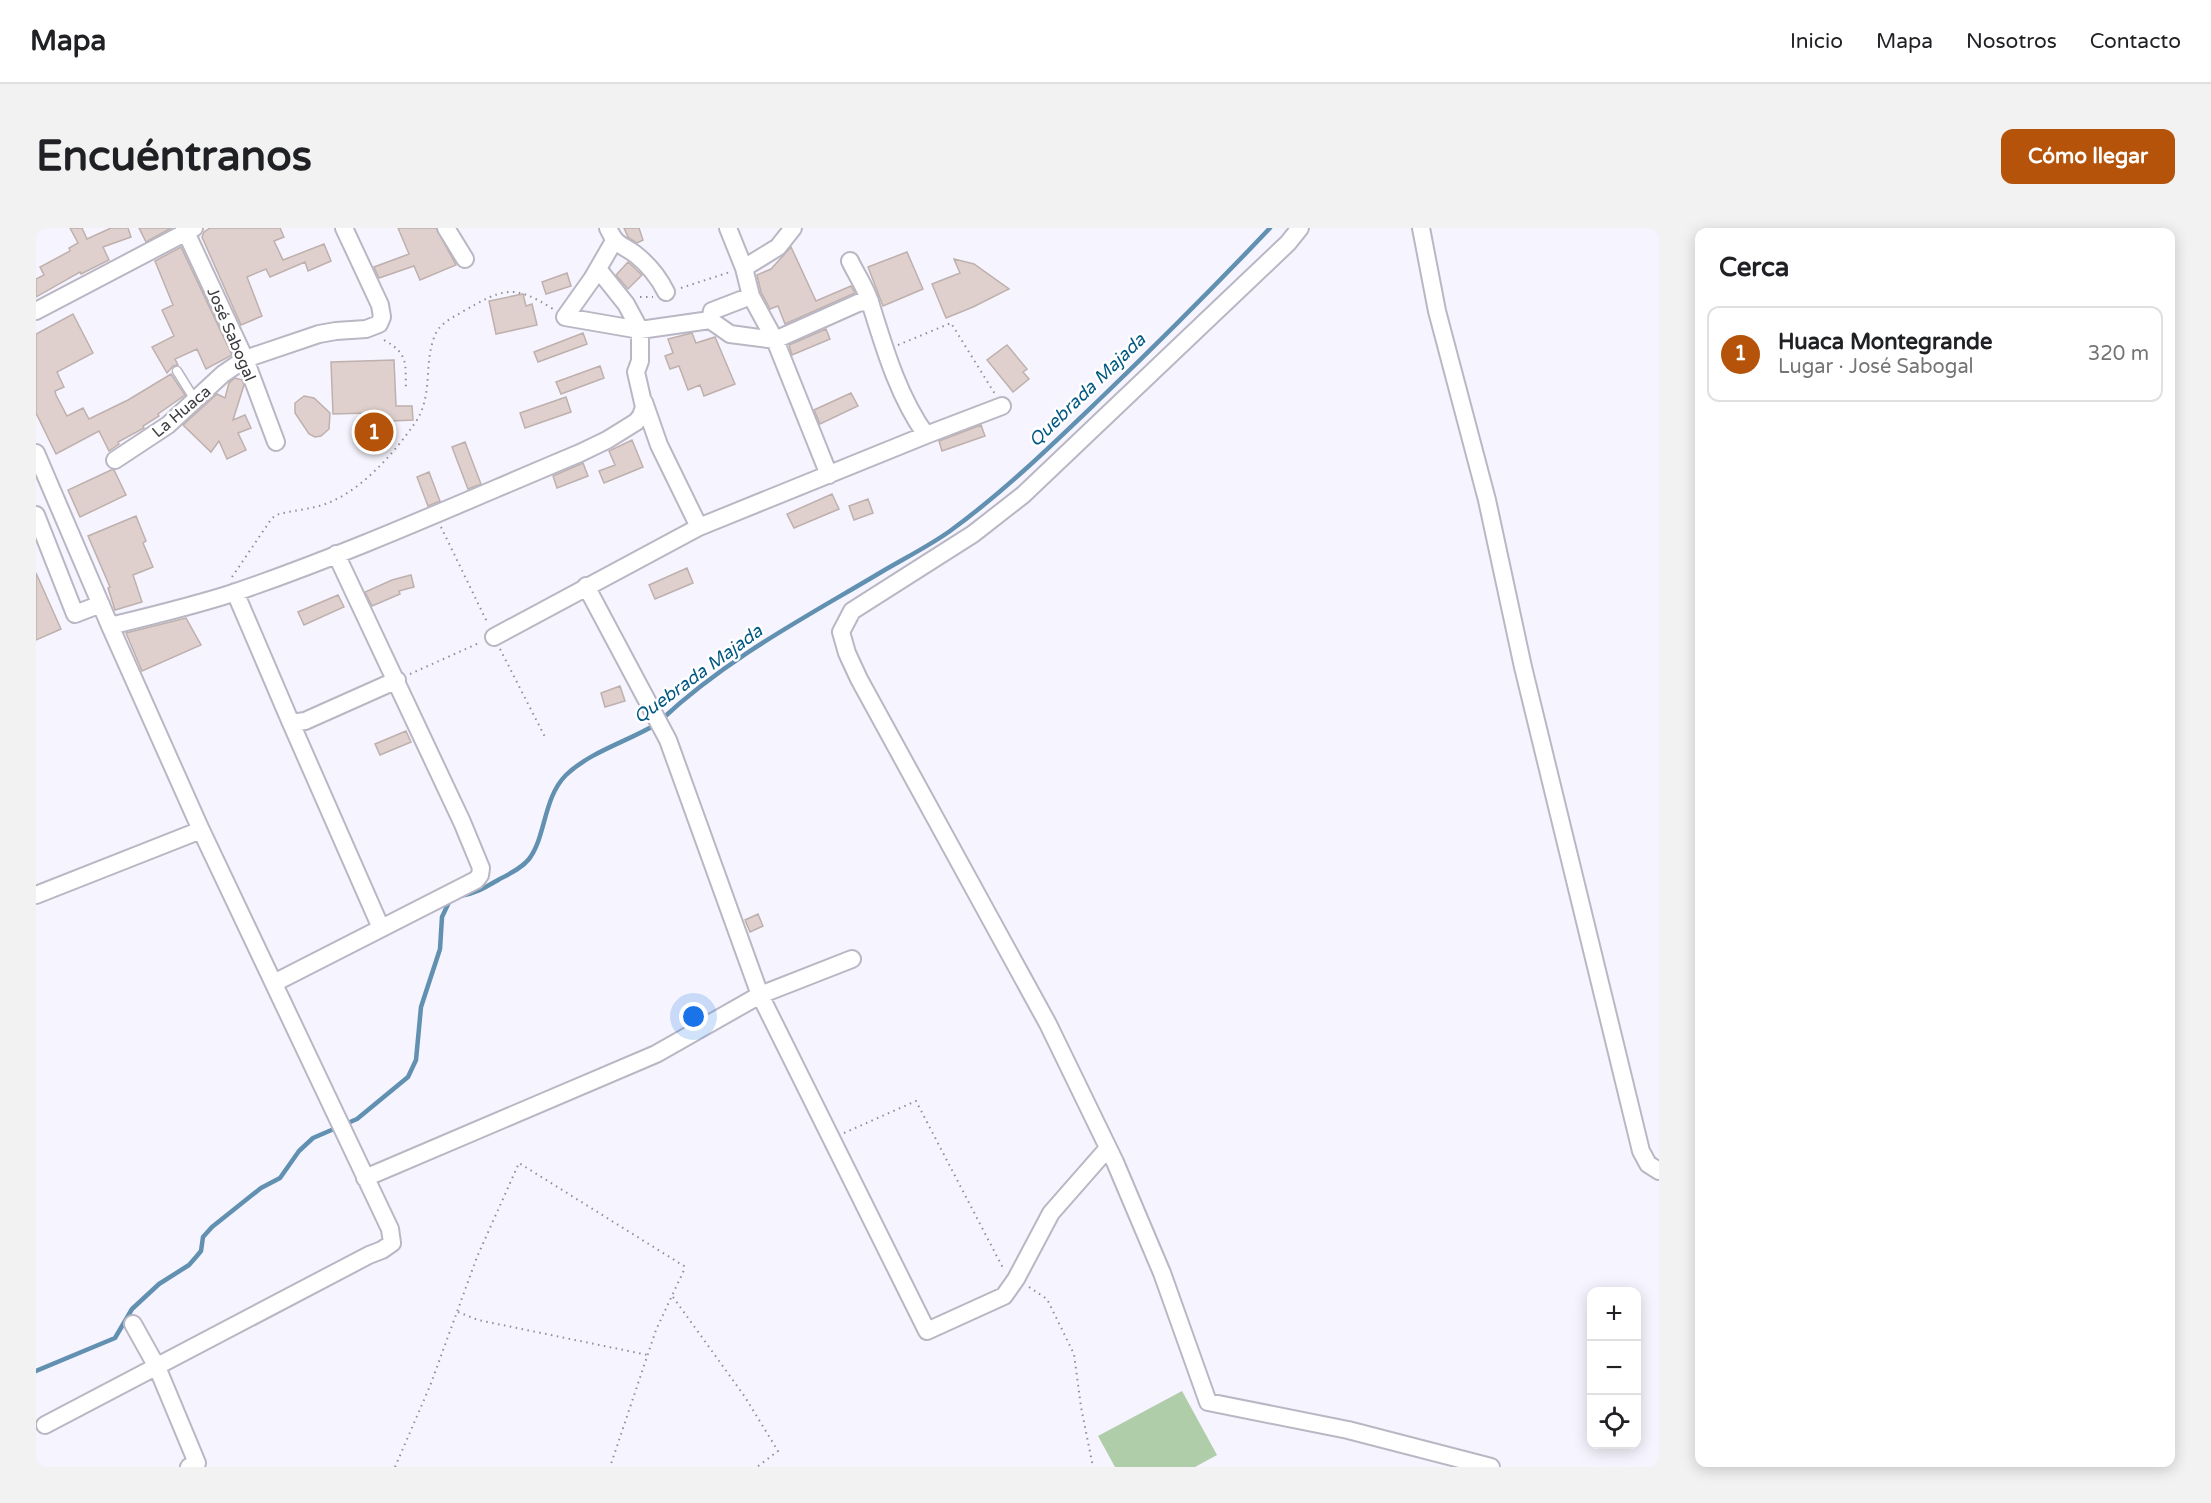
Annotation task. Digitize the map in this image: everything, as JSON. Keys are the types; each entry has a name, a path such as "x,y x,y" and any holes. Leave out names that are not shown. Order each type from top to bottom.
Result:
{"street":[{"path":"345,228 382,312 379,324 366,329"},
{"path":"446,228 465,259"},
{"path":"728,228 744,268 751,296 775,340 829,475"},
{"path":"744,268 778,247 793,228"},
{"path":"1300,228 1288,243 1023,495 974,534 852,611 841,632 847,653 859,679 1048,1024 1108,1148 1162,1273 1208,1402 1348,1430 1491,1467"},
{"path":"1421,228 1437,311 1487,500 1526,679 1641,1151 1648,1164 1659,1171"},
{"path":"36,311 188,229"},
{"name":"José Sabogal","path":"188,229 276,442"},
{"path":"666,292 660,280 645,263 611,235 598,269 565,317 640,330 710,320 730,334 775,340 858,303 870,301"},
{"path":"850,261 870,301 884,350 903,393 926,435"},
{"path":"598,269 622,299 640,330 640,361 636,372 644,401 659,445 699,527"},
{"path":"710,320 712,311 751,296"},
{"name":"La Huaca","path":"115,460 168,425 223,375 244,360 319,334 366,329"},
{"path":"110,626 193,605 232,585 336,554 580,453 607,440 638,420 643,412 644,401"},
{"path":"494,637 699,527 1002,406"},
{"path":"36,453 201,830 390,1229 392,1243 45,1425"},
{"path":"36,514 75,614 101,604"},
{"path":"274,983 476,880 480,875 481,868 462,822 336,554"},
{"path":"232,585 381,928"},
{"path":"586,586 663,730 760,995 927,1331 1004,1296 1017,1279 1051,1213 1108,1148"},
{"path":"291,723 305,721 397,680"},
{"path":"36,895 201,830"},
{"path":"365,1178 656,1054 760,995 852,959"},
{"path":"133,1324 157,1366 197,1463 189,1467"}],"lane":[{"path":"177,371 195,400"}],"path":[{"path":"622,299 652,297 744,268"},
{"path":"232,585 237,572 272,518 279,514 328,502 356,486 388,456 415,423 423,408 428,388 435,336 445,322 489,297 514,292 533,296 565,317"},
{"path":"884,350 951,323 1002,406"},
{"path":"366,329 399,348 404,359 406,389"},
{"path":"435,513 546,739"},
{"path":"397,680 494,637"},
{"path":"831,1139 916,1101 1004,1270 1047,1299 1074,1354 1081,1407 1093,1467"},
{"path":"395,1467 430,1386 477,1257 519,1163 684,1266 661,1318 610,1467"},
{"path":"672,1296 745,1397 778,1451 757,1467"},
{"path":"458,1312 478,1320 648,1355"}],"green space":[{"path":"1182,1391 1217,1455 1195,1467 1115,1467 1098,1436"}],"building":[{"path":"70,228 82,228 87,239 111,228 128,228 131,237 103,247 109,260 81,274 80,272 36,297 36,279 44,275 40,267 70,251 69,248 78,243"},
{"path":"139,228 171,228 146,242"},
{"path":"210,228 280,228 284,237 274,241 283,260 324,244 331,261 308,271 305,262 270,277 266,269 247,277 262,316 241,325 202,237 204,232"},
{"path":"398,228 436,228 456,265 420,280 414,266 379,278 374,267 409,254"},
{"path":"624,228 639,228 643,240 637,243 628,237"},
{"path":"181,247 232,355 206,369 197,349 175,359 178,365 173,366 167,373 152,347 174,336 162,310 173,305 155,261"},
{"path":"791,247 816,301 851,286 855,293 785,324 778,306 770,309 761,292 757,275 771,269"},
{"path":"907,252 923,289 883,306 868,267"},
{"path":"954,259 974,264 1009,289 946,318 932,284 960,273"},
{"path":"628,262 642,275 628,289 616,275"},
{"path":"567,273 571,286 546,294 542,282"},
{"path":"523,294 526,306 532,304 537,325 496,334 489,301"},
{"path":"73,314 93,353 57,372 64,387 55,391 67,416 83,408 89,419 128,400 171,374 185,395 143,426 144,428 118,442 119,444 109,451 99,431 56,454 36,413 36,334"},
{"path":"826,329 830,339 792,355 789,345"},
{"path":"583,333 587,344 538,362 534,352"},
{"path":"692,333 696,343 715,337 735,384 704,396 700,385 688,390 679,366 670,369 665,356 673,353 668,339"},
{"path":"1007,345 1027,369 1023,372 1029,379 1013,392 987,360"},
{"path":"394,360 396,406 412,406 413,420 368,422 368,413 333,414 331,362"},
{"path":"600,366 604,378 561,394 556,382"},
{"path":"235,378 242,380 244,385 233,420 245,415 251,428 238,433 246,450 227,459 219,441 211,452 183,425 217,394 225,398 229,383"},
{"path":"851,393 858,406 820,424 814,410"},
{"path":"304,396 314,398 330,413 329,429 321,436 315,437 309,434 295,413 295,403"},
{"path":"566,397 571,412 525,428 520,413"},
{"path":"981,425 985,436 942,451 939,441"},
{"path":"632,440 643,467 604,483 599,471 615,465 609,451"},
{"path":"465,442 481,484 468,489 452,447"},
{"path":"583,463 588,476 557,488 553,476"},
{"path":"114,470 126,495 80,517 68,490"},
{"path":"429,472 440,501 428,506 417,477"},
{"path":"832,494 839,509 794,528 787,514"},
{"path":"868,499 873,513 854,520 849,506"},
{"path":"136,516 146,541 143,543 153,567 133,575 142,602 115,610 108,588 110,587 88,536"},
{"path":"687,568 693,583 655,599 649,585"},
{"path":"36,573 61,629 36,640"},
{"path":"411,575 414,587 399,591 400,594 372,606 365,592 392,580"},
{"path":"338,595 344,607 304,625 298,612"},
{"path":"186,618 201,645 142,671 126,633"},
{"path":"620,686 625,701 605,707 601,693"},
{"path":"406,731 411,742 380,755 375,744"},
{"path":"758,914 763,926 750,932 745,920"}],"waterway":[{"name":"Quebrada Majada","path":"661,720 686,698 740,658 796,622 934,542 990,500 1048,449 1270,228"},
{"name":"Quebrada Majada","path":"460,896 485,888 526,863 539,840 553,795 566,775 586,760 655,725"},
{"name":"Quebrada Majada","path":"36,1371 115,1338 132,1309 159,1284 189,1265 196,1257 201,1251 203,1237 212,1227 261,1188 280,1178 299,1151 313,1138 357,1119 408,1077 416,1060 421,1007 440,949 442,917 450,900"}],"place":[{"name":"Huaca Montegrande","path":"374,432"}]}
